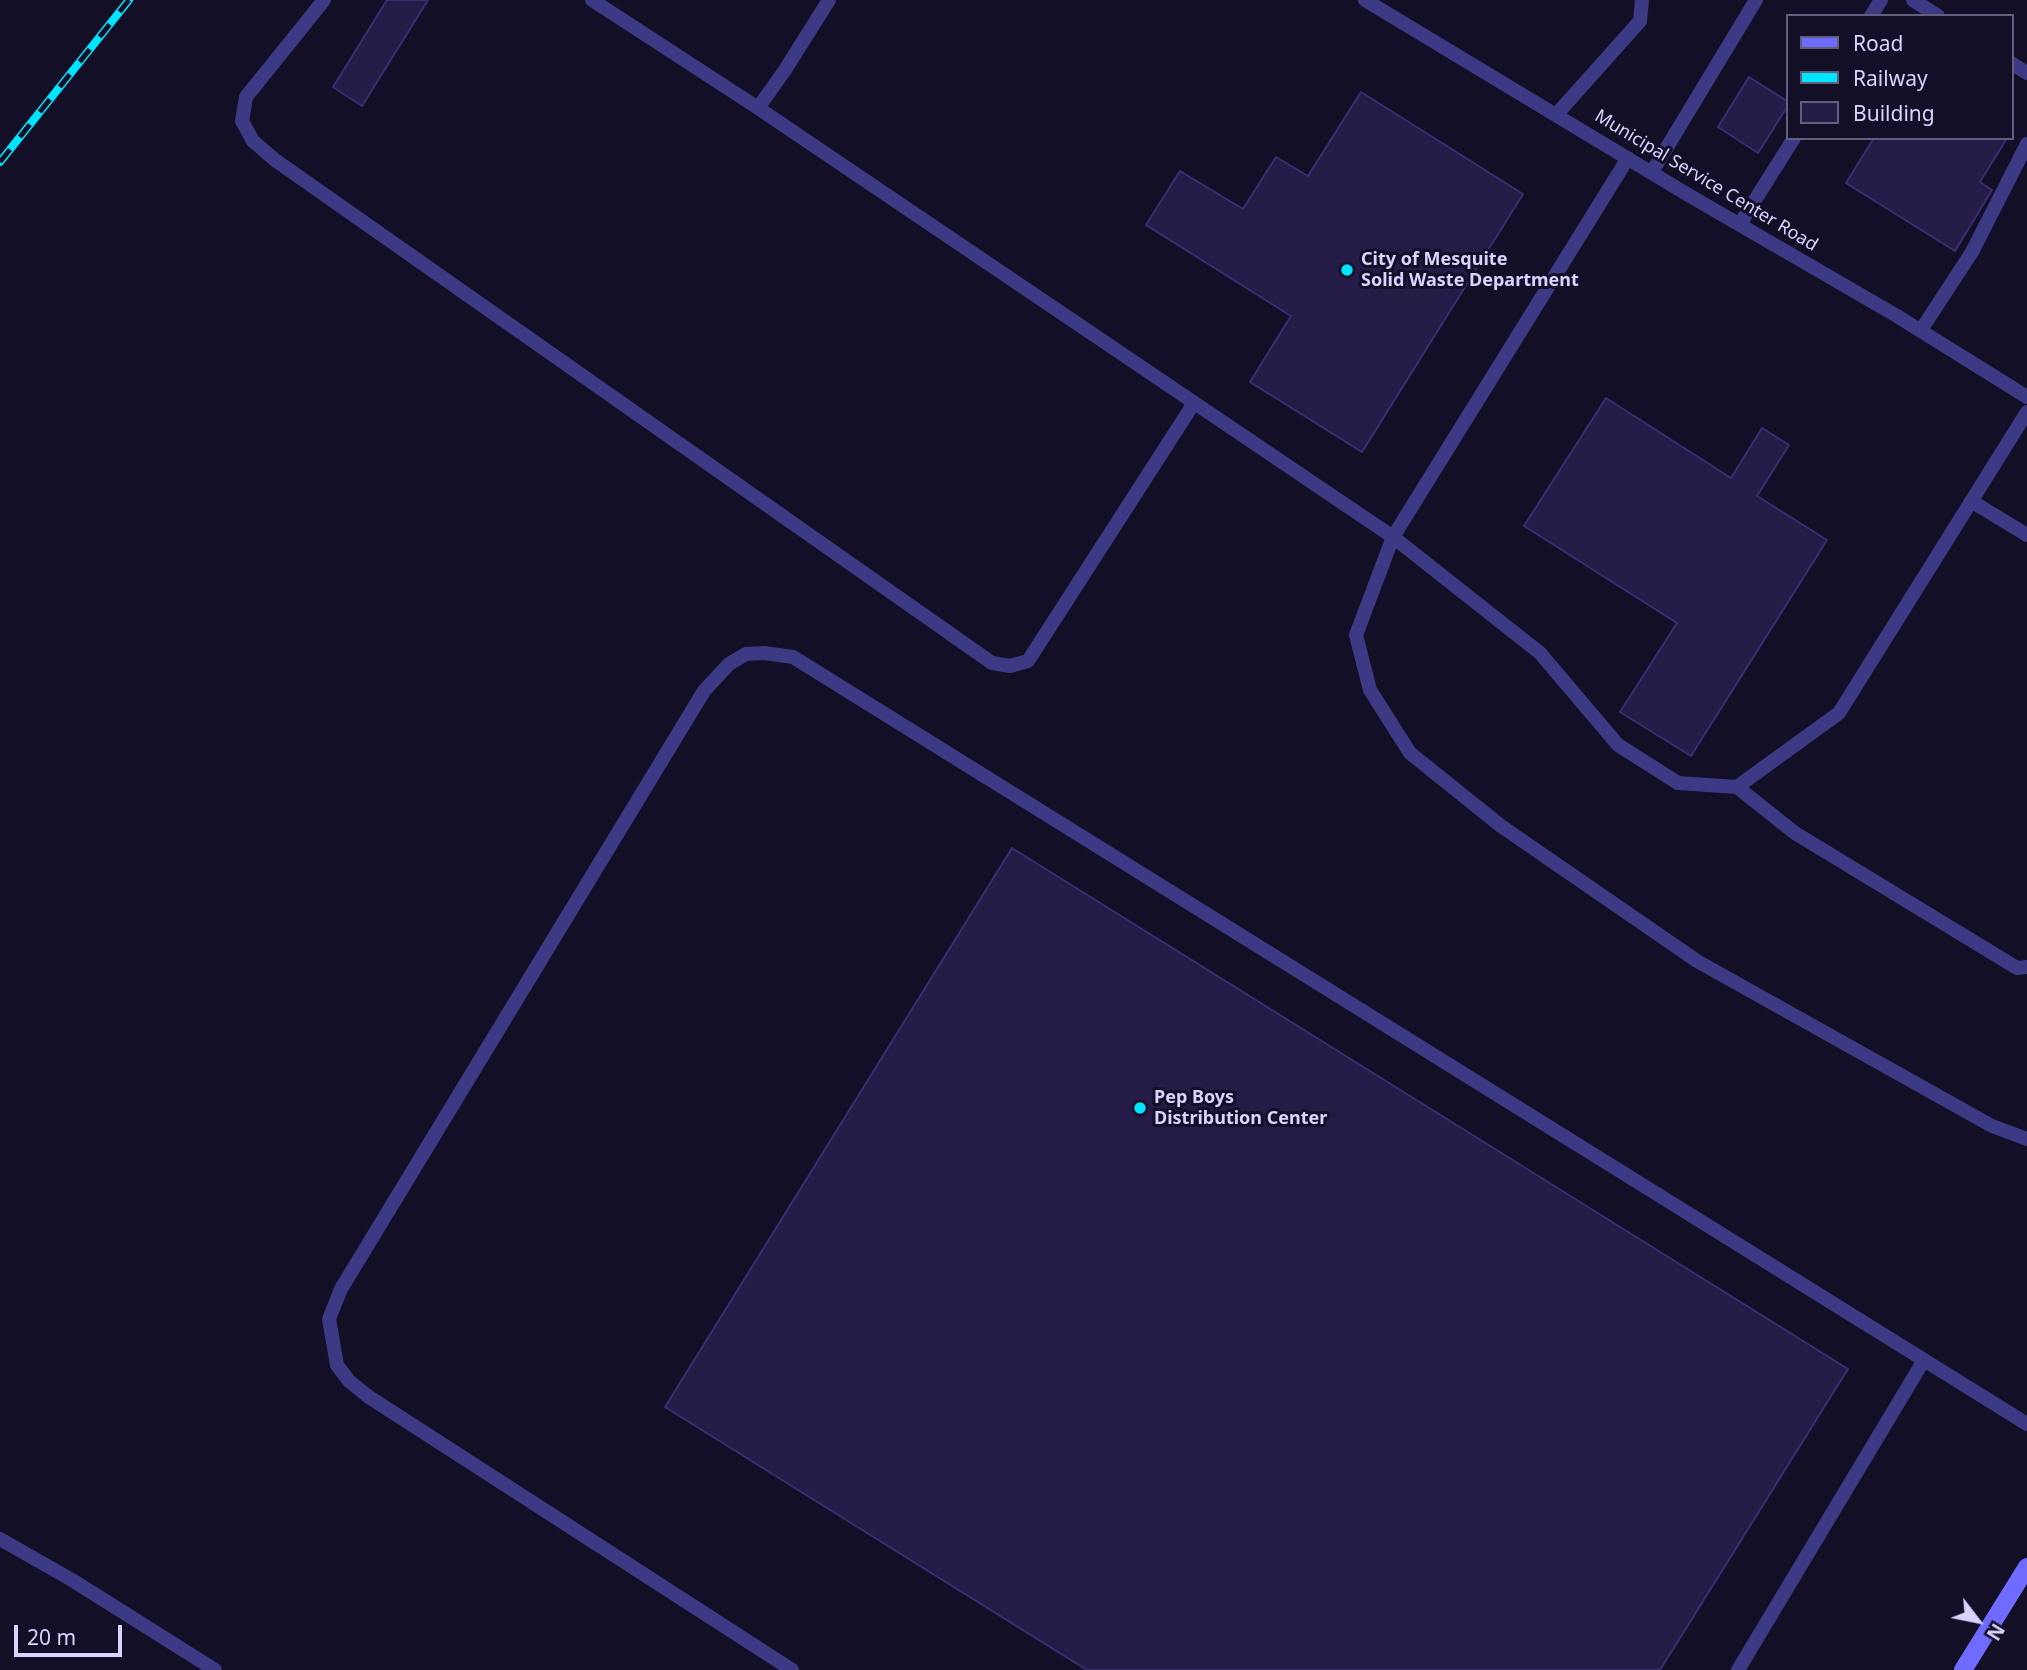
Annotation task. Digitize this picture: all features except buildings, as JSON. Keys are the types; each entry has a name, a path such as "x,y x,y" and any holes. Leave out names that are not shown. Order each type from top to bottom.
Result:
{"main road":[{"path":"1963,1670 2027,1567"}],"lane":[{"path":"324,0 246,97 242,121 253,141 286,168 992,663 1010,666 1028,661 1195,402"},
{"path":"592,0 758,108 1393,537 1540,653 1618,745 1678,783 1737,788 1795,833 2017,968 2027,968"},
{"path":"758,108 829,0"},
{"name":"Municipal Service Center Road","path":"1365,0 1921,330 2027,397"},
{"path":"1556,115 1640,21 1642,0"},
{"path":"1652,172 1756,0"},
{"path":"1913,0 1935,14"},
{"path":"1740,224 1793,140"},
{"path":"1921,330 1972,252 2027,144"},
{"path":"1628,158 1393,537 1356,635 1370,690 1410,753 1501,826 1698,961 1992,1126 2027,1139"},
{"path":"1737,788 1839,713 2027,412"},
{"path":"1971,501 2027,535"},
{"path":"792,1670 369,1397 349,1381 337,1365 329,1319 341,1289 704,691 729,663 746,654 764,653 793,657 2027,1424"},
{"path":"1738,1670 1924,1360"},
{"path":"0,1539 72,1580 215,1670"}],"railway":[{"path":"0,162 129,0"}],"place":[{"name":"City of Mesquite Solid Waste Department","path":"1347,270"},
{"name":"Pep Boys Distribution Center","path":"1140,1108"}]}
